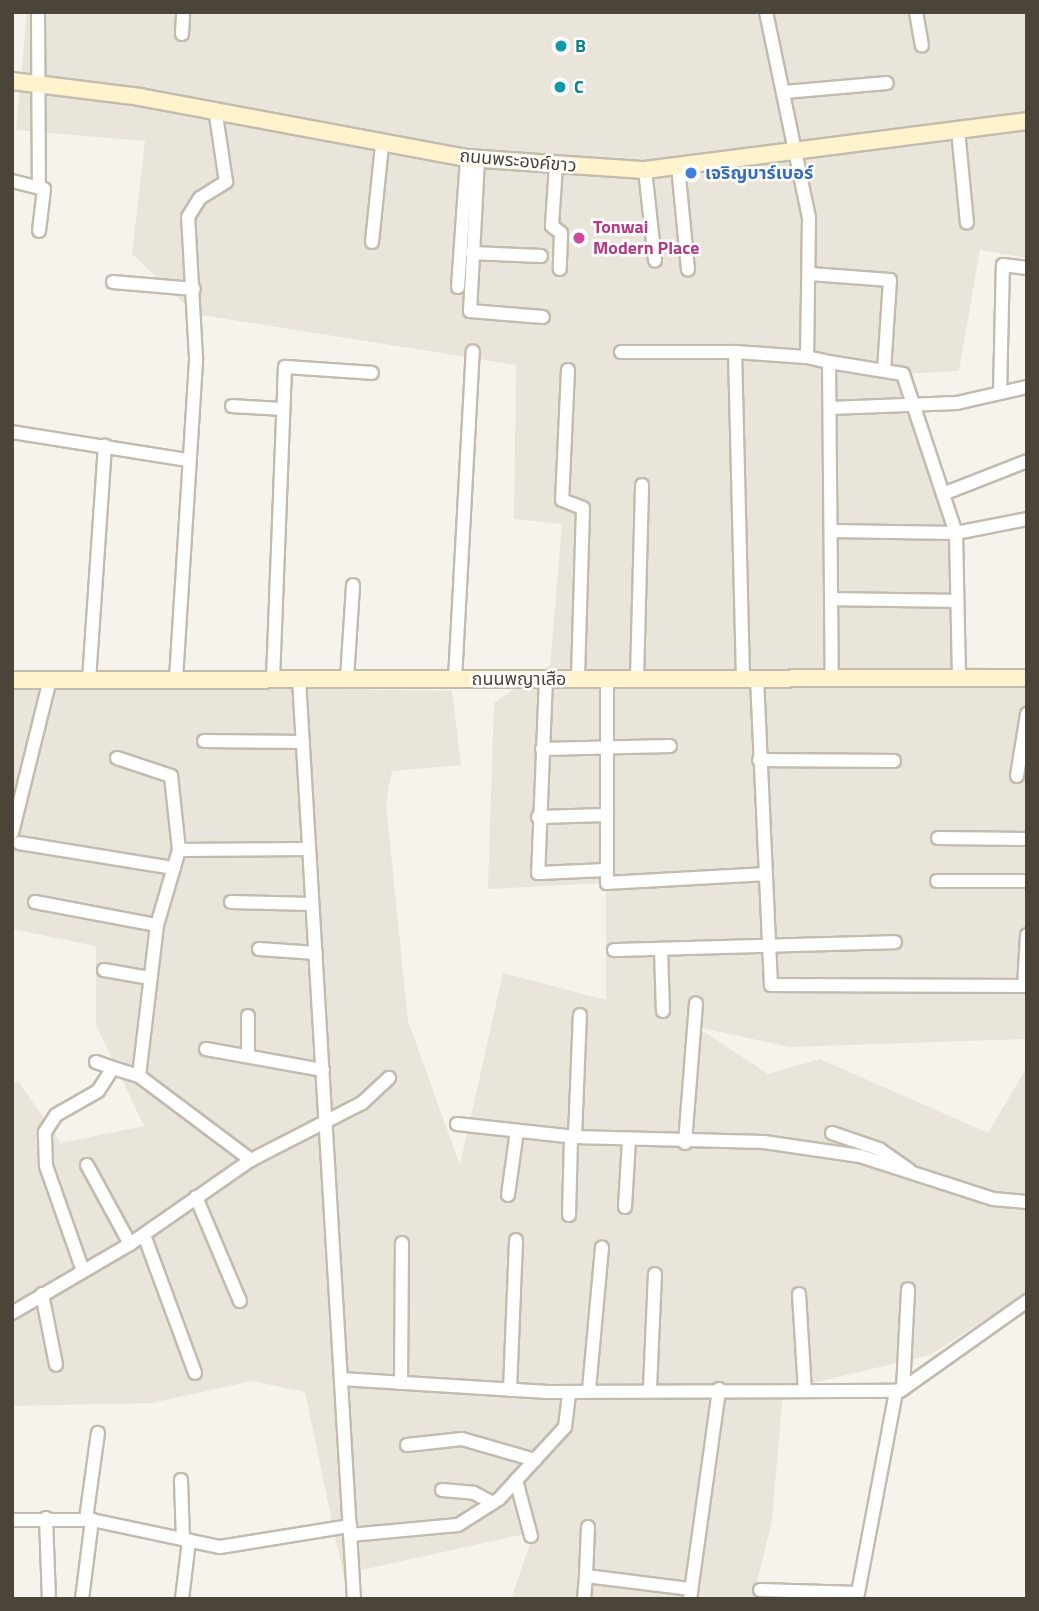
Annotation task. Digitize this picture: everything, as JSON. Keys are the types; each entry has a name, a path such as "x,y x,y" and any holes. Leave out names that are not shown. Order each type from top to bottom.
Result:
{"street":[{"path":"38,12 39,187"},
{"path":"182,34 183,12"},
{"path":"766,12 798,150 810,274 807,357"},
{"path":"916,12 922,45"},
{"name":"ถนนพระองค์ขาว","path":"12,81 38,82 382,145 472,158 645,170 1027,121"},
{"path":"785,92 887,83"},
{"path":"176,679 187,460 196,358 188,218 200,198 226,181 216,115"},
{"path":"958,130 967,223"},
{"path":"372,242 382,145"},
{"path":"472,158 472,313 543,317"},
{"path":"458,287 472,158"},
{"path":"556,165 552,226 561,233 560,269"},
{"path":"678,166 688,270"},
{"path":"645,170 655,260"},
{"path":"12,181 39,187 45,194 39,231"},
{"path":"472,253 541,256"},
{"path":"1000,393 1003,265 1027,268"},
{"path":"810,274 890,280 884,370"},
{"path":"113,282 194,289"},
{"path":"455,679 473,351"},
{"path":"621,352 735,352 807,357 903,373 956,533 958,678"},
{"path":"735,352 750,678 759,760 771,985 1026,987 1027,935"},
{"path":"829,362 832,678"},
{"path":"273,679 285,367 372,373"},
{"path":"568,370 562,500 583,508 578,678"},
{"path":"830,408 912,401 957,403 1027,387"},
{"path":"232,406 283,409"},
{"path":"12,432 187,460"},
{"path":"89,680 105,446"},
{"path":"943,495 1027,461"},
{"path":"637,678 642,485"},
{"path":"831,531 956,533 1027,519"},
{"path":"347,679 353,585"},
{"path":"832,599 957,601"},
{"path":"546,678 537,817 538,873 607,870"},
{"path":"607,678 607,883 766,874"},
{"path":"1026,678 1027,690"},
{"name":"ถนนพญาเสือ","path":"12,680 1026,678"},
{"path":"299,679 354,1599"},
{"path":"50,680 15,838 174,868"},
{"path":"1017,776 1027,713"},
{"path":"204,741 303,742"},
{"path":"542,749 670,746"},
{"path":"117,758 171,776 179,850 157,925 139,1076"},
{"path":"759,760 894,761"},
{"path":"537,817 607,815"},
{"path":"938,838 1027,839"},
{"path":"179,850 309,849"},
{"path":"937,881 1027,881"},
{"path":"35,902 157,925"},
{"path":"231,902 313,904"},
{"path":"614,950 895,942"},
{"path":"259,949 316,953"},
{"path":"662,949 663,1011"},
{"path":"104,971 150,978"},
{"path":"685,1143 696,1003"},
{"path":"569,1215 580,1015"},
{"path":"248,1016 248,1055"},
{"path":"206,1049 323,1070"},
{"path":"96,1062 139,1076 251,1160"},
{"path":"83,1271 46,1166 44,1136 48,1122 98,1091 113,1068"},
{"path":"12,1313 130,1244 251,1160 326,1119 362,1103 389,1078"},
{"path":"457,1124 573,1137 685,1143 764,1142 860,1156 993,1199 1027,1202"},
{"path":"508,1195 517,1131"},
{"path":"832,1133 886,1153 912,1173"},
{"path":"625,1207 629,1140"},
{"path":"87,1165 130,1244"},
{"path":"196,1197 240,1301"},
{"path":"144,1235 195,1373"},
{"path":"510,1390 516,1240"},
{"path":"401,1383 402,1243"},
{"path":"589,1390 602,1248"},
{"path":"650,1388 654,1274"},
{"path":"760,1590 858,1593 899,1390 908,1289"},
{"path":"42,1294 57,1364"},
{"path":"799,1294 805,1391"},
{"path":"341,1379 569,1392 650,1388 899,1390 1027,1301"},
{"path":"586,1576 691,1594 719,1389"},
{"path":"12,1520 89,1520 220,1547 350,1531 458,1525 493,1503 565,1427 569,1392"},
{"path":"82,1599 97,1433"},
{"path":"407,1445 462,1439 535,1460"},
{"path":"181,1480 186,1540 182,1599"},
{"path":"516,1480 531,1536"},
{"path":"442,1490 474,1493 493,1503"},
{"path":"46,1518 49,1598"},
{"path":"584,1599 588,1527"}],"shaded area":[{"path":"27,12 1027,12 1027,258 980,250 959,371 903,374 957,572 958,666 1027,670 1027,1039 790,1047 697,1027 768,1074 820,1059 988,1133 1027,1067 1027,1293 930,1355 783,1390 772,1520 753,1599 511,1599 534,1532 343,1574 305,1392 252,1381 152,1403 12,1406 12,1084 18,1081 61,1143 144,1126 96,1025 96,946 12,929 12,684 452,691 461,765 392,771 386,803 408,1021 460,1165 503,973 606,1000 606,883 488,889 494,703 550,665 562,524 514,519 516,365 195,314 132,254 145,141 16,130"}],"place":[{"name":"B","path":"561,46"},
{"name":"C","path":"560,87"},
{"name":"เจริญบาร์เบอร์","path":"691,173"},
{"name":"Tonwai Modern Place","path":"579,238"}]}
